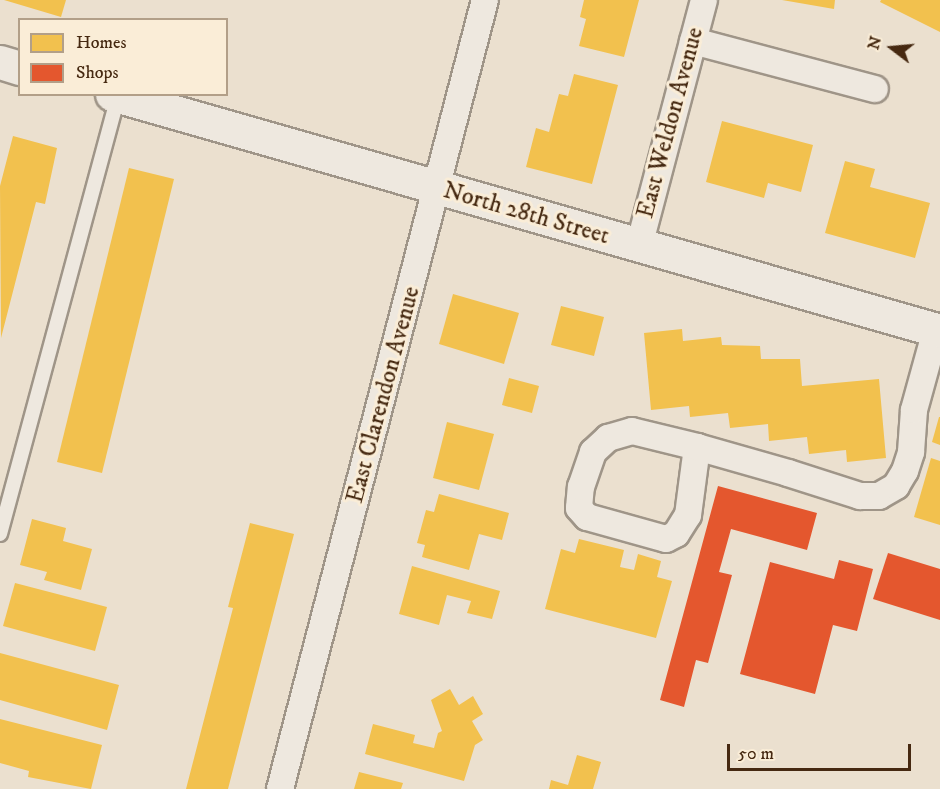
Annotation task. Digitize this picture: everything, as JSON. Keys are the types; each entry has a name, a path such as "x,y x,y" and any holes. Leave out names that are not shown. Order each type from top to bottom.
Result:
{"street":[{"name":"East Clarendon Avenue","path":"280,789 485,0"},
{"name":"East Weldon Avenue","path":"639,246 704,0"},
{"path":"693,41 875,89"},
{"path":"0,62 18,67"},
{"name":"North 28th Street","path":"118,96 938,331"},
{"path":"697,447 688,515 676,534 666,539 635,531 587,517 579,508 581,488 593,452 608,438 632,431 697,447 860,496 879,496 896,486 911,452 914,411 938,331"}],"lane":[{"path":"0,534 115,96"}],"building: Homes":[{"path":"4,0 66,0 61,17"},
{"path":"584,0 639,0 624,57 579,46 586,19 580,17"},
{"path":"782,0 835,0 834,9"},
{"path":"881,0 940,0 940,32 880,2"},
{"path":"574,74 618,85 592,184 526,167 536,128 549,132 559,94 568,96"},
{"path":"722,121 813,145 801,192 768,183 764,198 706,182"},
{"path":"13,136 57,148 45,204 36,202 1,338 0,186"},
{"path":"845,161 875,169 870,187 930,203 915,258 825,233"},
{"path":"129,168 174,179 102,473 57,462"},
{"path":"453,294 519,313 504,364 439,344"},
{"path":"561,306 604,317 594,356 551,345"},
{"path":"682,329 683,341 721,337 722,345 760,346 761,359 800,359 802,386 879,379 886,458 847,462 846,450 809,454 807,437 769,441 768,424 730,428 728,413 690,417 689,406 651,410 644,333"},
{"path":"509,378 539,386 532,413 502,405"},
{"path":"940,417 940,445 932,442"},
{"path":"447,422 494,434 479,490 433,478"},
{"path":"931,458 940,461 940,525 914,517"},
{"path":"439,494 509,513 502,540 479,534 469,570 422,557 425,545 417,543 426,510 434,512"},
{"path":"32,519 66,528 63,541 92,549 81,590 44,580 47,572 20,565"},
{"path":"250,523 294,534 228,789 186,789 233,608 228,607"},
{"path":"579,539 624,550 620,567 634,570 638,554 661,561 657,577 672,581 656,638 545,609 561,549 575,553"},
{"path":"412,566 500,591 492,619 467,613 471,601 447,595 439,625 399,614"},
{"path":"15,583 107,607 95,651 3,626"},
{"path":"0,653 119,685 107,730 0,700"},
{"path":"450,689 459,705 473,696 483,714 472,721 483,740 475,745 464,781 365,754 373,724 415,735 413,743 434,748 438,733 442,731 431,700"},
{"path":"0,719 102,745 91,789 28,777 29,771 0,763"},
{"path":"577,755 601,762 593,789 549,789 551,780 568,785"},
{"path":"359,772 403,783 401,789 354,789"}],"building: Shops":[{"path":"718,486 817,513 807,550 731,529 719,572 732,575 708,663 696,660 684,707 660,700"},
{"path":"888,553 940,569 940,620 873,599"},
{"path":"839,560 873,569 857,631 833,625 815,694 740,674 770,562 834,579"}]}
